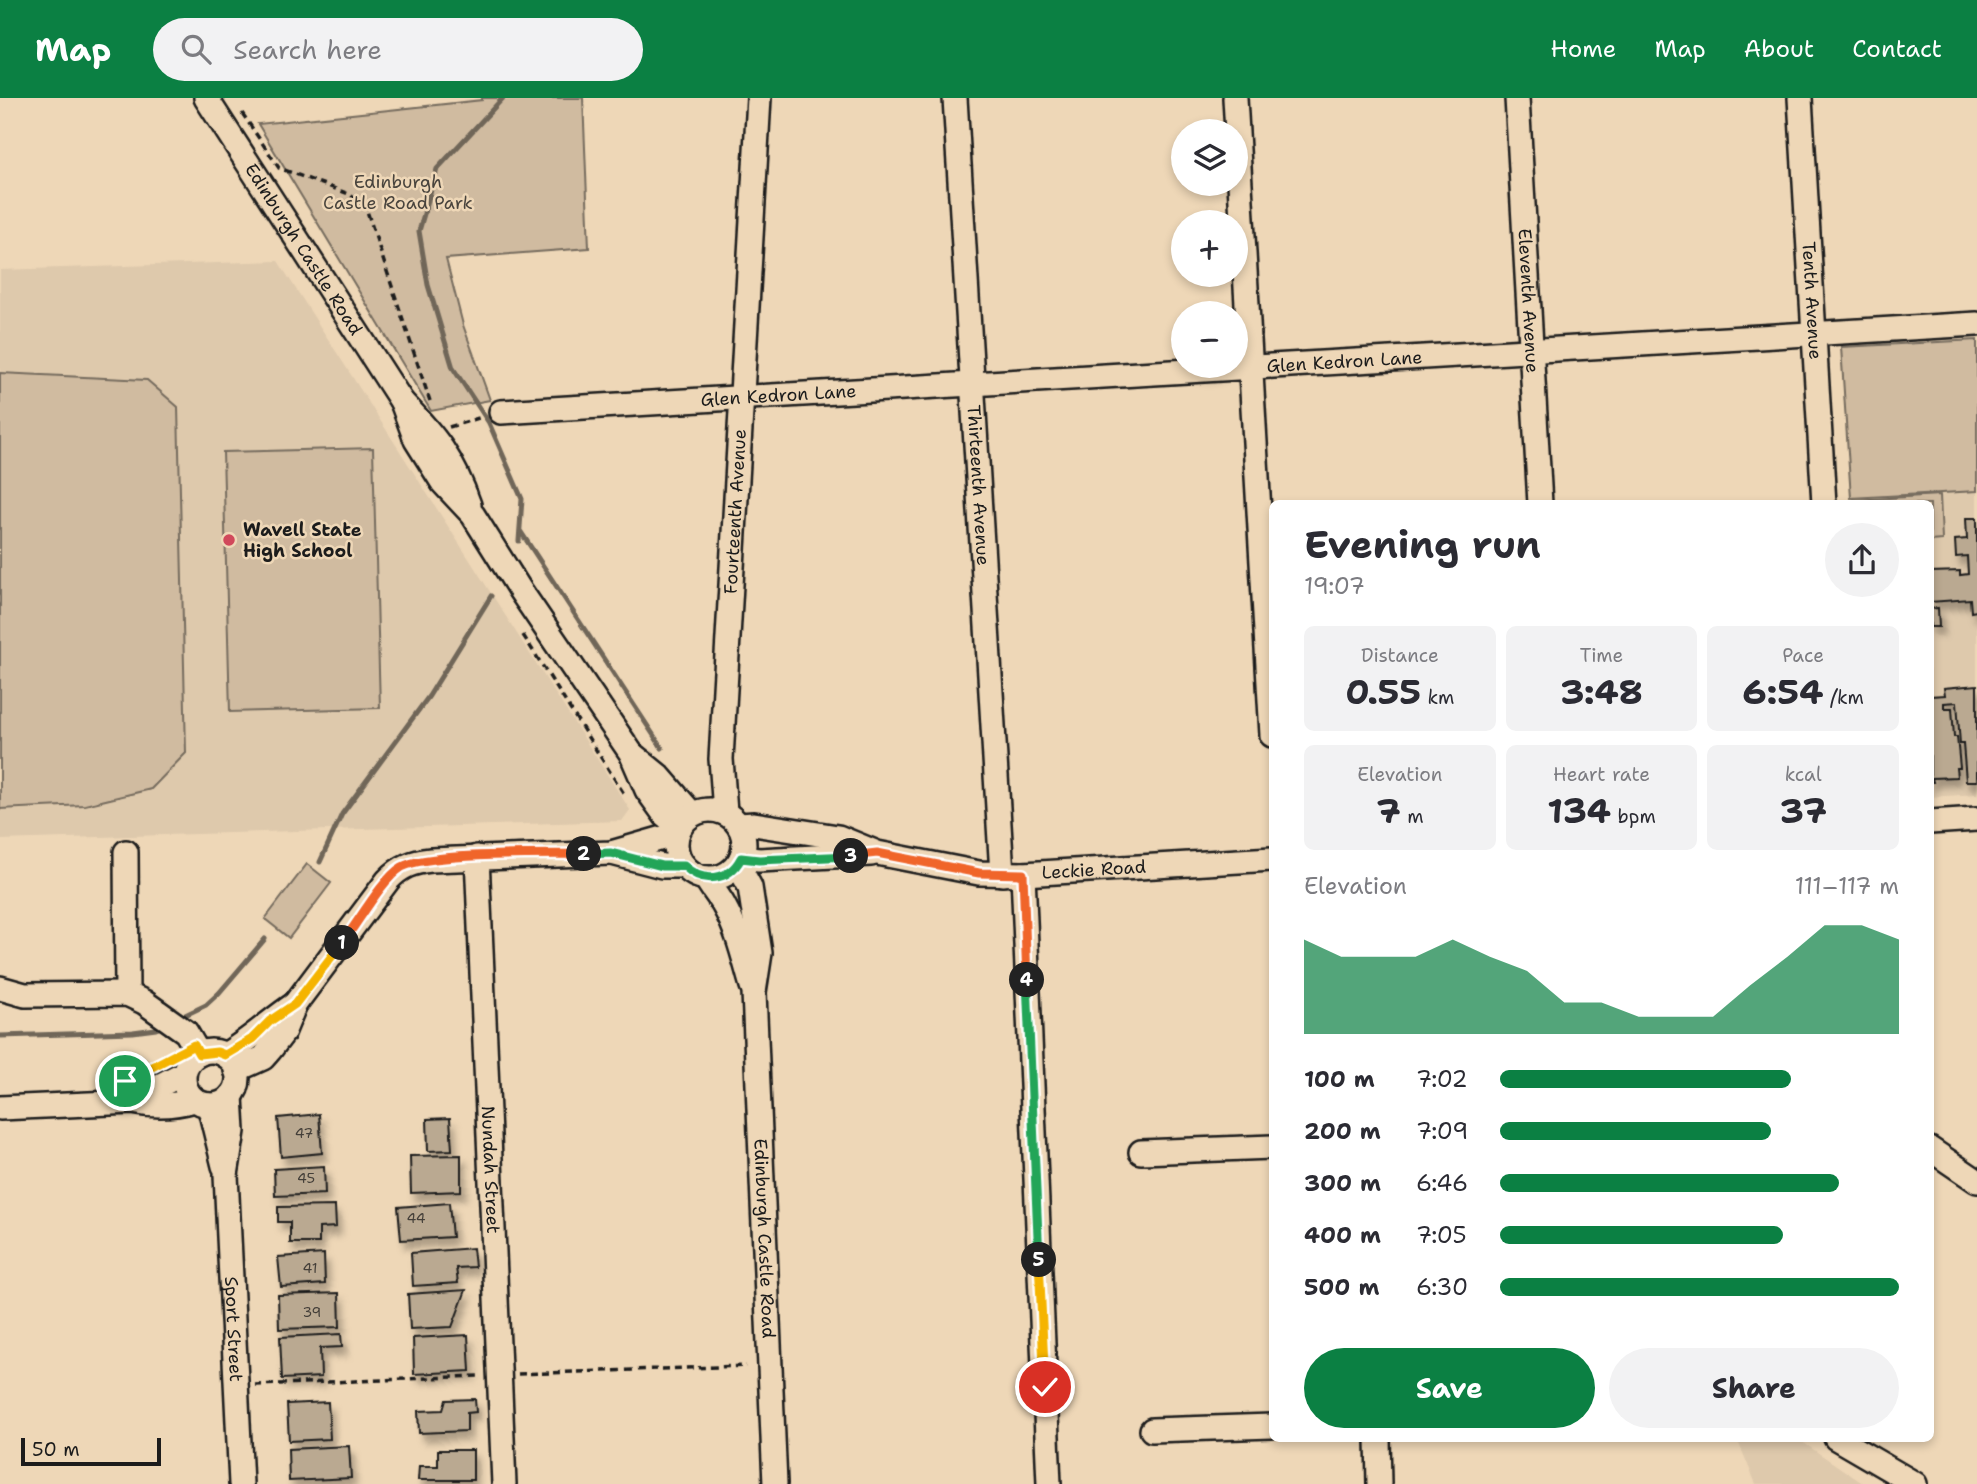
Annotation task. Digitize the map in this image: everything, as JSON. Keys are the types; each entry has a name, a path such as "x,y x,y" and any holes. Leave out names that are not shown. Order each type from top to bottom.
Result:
{"street":[{"name":"Edinburgh Castle Road","path":"206,98 402,402 416,440 443,483 473,515 631,754 646,790 665,816 703,821"},
{"name":"Fourteenth Avenue","path":"703,821 721,759 759,98"},
{"name":"Thirteenth Avenue","path":"955,98 971,383 1012,874 1049,1484"},
{"path":"1235,98 1269,682"},
{"name":"Eleventh Avenue","path":"1517,98 1540,500"},
{"name":"Tenth Avenue","path":"1800,98 1824,500"},
{"name":"Glen Kedron Lane","path":"501,412 1977,324"},
{"path":"1934,821 1977,819"},
{"path":"703,821 744,835 740,861 724,876 706,878 690,872 684,866 676,847 703,821"},
{"name":"Leckie Road","path":"611,853 663,838 703,821 754,824 838,837 877,853 953,869 1012,874 1269,859"},
{"path":"126,852 135,998"},
{"path":"230,1063 270,1021 295,1004 395,873 417,862 477,857 611,853 662,866 684,866"},
{"name":"Leckie Road","path":"740,861 877,853"},
{"name":"Nundah Street","path":"477,857 504,1484"},
{"name":"Edinburgh Castle Road","path":"740,861 750,887 760,953 754,992 775,1484"},
{"name":"Edinburgh Castle Road","path":"706,878 723,903 739,937 754,992"},
{"path":"0,988 25,995 135,998 186,1032 199,1054"},
{"path":"0,1108 134,1102 151,1106 225,1101 236,1088 230,1063 217,1052 199,1054 192,1058 184,1073 134,1102"},
{"path":"184,1073 186,1088 202,1102"},
{"name":"Sport Street","path":"231,1096 233,1131 226,1175 241,1484"},
{"name":"Sport Street","path":"202,1102 226,1175"},
{"path":"1141,1152 1269,1147"},
{"path":"1934,1152 1977,1181"},
{"path":"1152,1430 1269,1426"},
{"path":"1378,1442 1379,1484"},
{"path":"1843,1442 1915,1484"}],"path":[{"path":"239,108 279,168 349,194 366,208 430,403"},
{"path":"446,427 450,436"},
{"path":"519,629 629,802"}],"shaded area":[{"name":"Wavell State High School","path":"278,261 630,810 622,821 0,840 0,270"},
{"path":"1977,340 1977,794 1934,797 1934,500 1851,500 1841,347"},
{"path":"1738,1442 1802,1442 1864,1484 1756,1484"}],"green space":[{"name":"Edinburgh Castle Road Park","path":"482,98 583,98 589,248 446,259 463,325 490,400 431,411 258,124"},
{"path":"1977,340 1977,491 1851,498 1841,347"},
{"path":"0,373 147,380 178,407 186,753 151,789 85,805 0,809"},
{"path":"373,448 380,708 230,712 223,452"},
{"path":"1940,495 1942,540 1934,541 1934,500 1854,500"},
{"path":"307,864 331,883 289,938 265,919"}],"building":[{"path":"1966,518 1977,518 1977,611 1971,612 1970,599 1934,602 1934,572 1960,571 1960,575 1968,574 1967,556 1956,557 1955,540 1967,539"},
{"path":"1934,608 1938,608 1939,627 1934,627"},
{"path":"1977,685 1977,781 1966,781 1957,702 1944,703 1944,708 1952,708 1960,768 1956,768 1957,777 1934,778 1934,696 1945,695 1944,688"},
{"path":"319,1114 322,1153 281,1157 278,1118"},
{"path":"450,1118 452,1150 428,1151 427,1119"},
{"path":"461,1155 461,1191 411,1193 410,1156"},
{"path":"324,1166 325,1194 275,1196 274,1169"},
{"path":"449,1203 452,1237 401,1240 398,1207"},
{"path":"335,1206 336,1227 319,1228 319,1243 290,1243 290,1222 278,1222 278,1207"},
{"path":"473,1248 475,1267 456,1268 458,1283 413,1286 411,1253"},
{"path":"324,1254 325,1284 281,1287 278,1257"},
{"path":"466,1290 452,1327 410,1329 408,1294"},
{"path":"339,1293 340,1327 279,1329 278,1295"},
{"path":"341,1334 342,1347 320,1348 321,1377 282,1379 280,1337"},
{"path":"468,1335 470,1371 414,1374 413,1338"},
{"path":"475,1399 476,1412 467,1413 467,1431 419,1433 418,1411 443,1410 446,1400"},
{"path":"328,1402 330,1439 289,1441 287,1404"},
{"path":"349,1446 351,1478 289,1481 288,1449"},
{"path":"438,1450 473,1450 473,1480 418,1480 419,1466 438,1466"}],"waterway":[{"path":"503,98 437,169 419,231 428,285 453,368 489,423 522,499 519,541"},
{"path":"521,532 662,748"},
{"path":"320,862 342,814 429,696 491,596"},
{"path":"179,1018 206,1005 265,939"},
{"path":"0,1036 133,1032 164,1026"}],"place":[{"name":"Wavell State High School","path":"229,540"}],"route":[{"path":"125,1081 194,1045 199,1054 208,1051 225,1055 252,1039 270,1021 295,1004 388,880 408,864 477,857 611,853 662,866 684,866 698,876 715,878 732,871 741,858 759,860 877,853 979,873 1023,874 1045,1387"}]}
